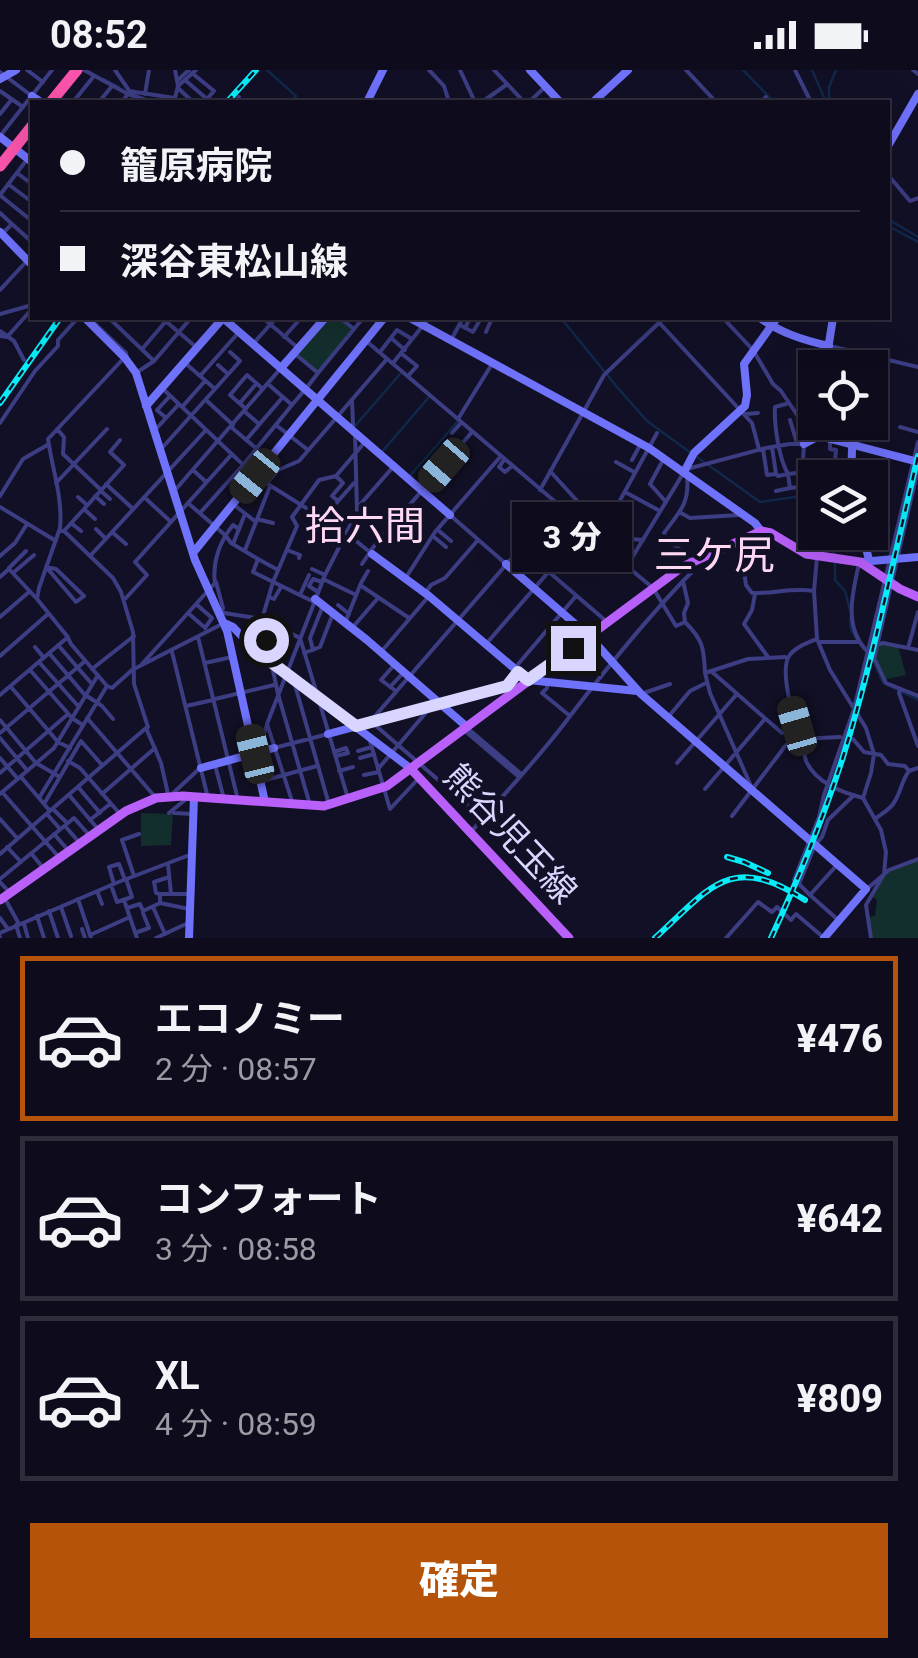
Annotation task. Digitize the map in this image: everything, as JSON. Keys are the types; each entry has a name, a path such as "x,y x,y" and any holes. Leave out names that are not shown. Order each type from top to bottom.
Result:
{"highway":[{"path":"53,100 76,70"},
{"path":"0,166 30,128"}],"main road":[{"path":"5,897 120,815 156,798 310,806 330,805 384,787 588,635 603,619 687,564 762,532 772,533 798,551 817,558 864,561 918,597"},
{"name":"熊谷児玉線","path":"414,765 419,778 569,938"}],"street":[{"path":"2,76 16,70"},
{"path":"30,157 0,136 52,70"},
{"path":"84,70 147,100"},
{"path":"115,70 129,92 174,100 178,85 175,70"},
{"path":"144,94 149,70"},
{"path":"368,100 383,70"},
{"path":"430,70 444,86 448,100"},
{"path":"460,70 477,100"},
{"path":"494,70 524,100"},
{"path":"530,70 558,100"},
{"path":"595,100 628,70"},
{"path":"686,70 714,100"},
{"path":"795,70 811,100"},
{"path":"31,71 43,82"},
{"path":"178,85 193,71"},
{"path":"178,85 193,71"},
{"path":"193,71 214,91 207,100"},
{"path":"2,76 38,100"},
{"path":"75,100 94,76"},
{"path":"185,80 205,100"},
{"path":"481,100 507,84"},
{"path":"178,85 191,100"},
{"path":"101,100 112,86"},
{"path":"529,100 545,87"},
{"path":"0,90 23,107"},
{"path":"123,100 129,92"},
{"path":"890,143 918,94"},
{"path":"236,100 240,97"},
{"path":"763,100 766,97"},
{"path":"9,125 0,116 12,99"},
{"path":"30,159 0,195 30,219"},
{"path":"17,172 30,182"},
{"path":"890,177 910,202 918,198"},
{"path":"8,184 30,200"},
{"path":"0,213 30,240"},
{"path":"14,247 30,223"},
{"path":"0,290 30,262 1,234 12,224"},
{"path":"0,314 30,307"},
{"path":"7,337 30,309"},
{"path":"0,423 34,372 58,346 58,340 80,320"},
{"path":"87,320 136,373 193,554 208,591 229,625 288,678 483,818"},
{"path":"87,320 125,358"},
{"path":"101,331 109,320"},
{"path":"114,320 154,361"},
{"path":"141,349 163,320"},
{"path":"165,320 196,348"},
{"path":"136,373 154,361 189,320"},
{"path":"146,406 221,320"},
{"path":"225,320 588,635 640,693 869,892"},
{"path":"265,320 318,374"},
{"path":"253,344 274,320"},
{"path":"284,337 299,320"},
{"path":"173,492 323,320"},
{"path":"343,320 354,329"},
{"path":"308,386 364,320"},
{"path":"451,340 466,320"},
{"path":"462,326 473,332 480,320"},
{"path":"486,332 491,320"},
{"path":"538,489 604,374 659,320"},
{"path":"661,320 752,423 767,475 798,473"},
{"path":"725,320 753,350 772,384 782,391 798,416"},
{"path":"828,350 833,320"},
{"path":"193,554 381,321"},
{"path":"393,363 427,322 451,340 469,344 492,362 645,446 760,526 762,532"},
{"path":"627,566 693,455 743,412 747,396 744,364 774,322 799,339 847,350"},
{"path":"380,352 398,330 414,340"},
{"path":"154,431 180,406 240,332"},
{"path":"0,333 14,341 24,360"},
{"path":"390,338 418,366 408,376"},
{"path":"365,340 579,520 585,530 652,588 676,626 684,622"},
{"path":"160,450 240,360 230,352"},
{"path":"125,358 48,438 62,531 116,583 124,600 134,636 132,670 136,694 169,796 201,768 507,686 576,596"},
{"path":"245,550 278,470 299,461 388,358"},
{"path":"888,360 918,367"},
{"path":"184,362 215,389"},
{"path":"452,433 492,362"},
{"path":"218,365 228,374"},
{"path":"259,424 230,395 247,375 292,405"},
{"path":"240,403 257,384"},
{"path":"162,388 255,476 345,533 427,594 528,680 640,693 670,684"},
{"path":"200,513 303,392"},
{"path":"166,418 158,410 170,396"},
{"path":"246,440 282,397"},
{"path":"206,400 256,449"},
{"path":"352,400 357,508"},
{"path":"788,404 775,407 774,421 790,488"},
{"path":"743,412 758,413"},
{"path":"790,420 802,460"},
{"path":"276,425 308,450"},
{"path":"900,427 918,432"},
{"path":"56,428 64,437 63,454 110,499"},
{"path":"56,483 107,429"},
{"path":"90,556 206,430"},
{"path":"362,564 472,432"},
{"path":"632,460 657,432"},
{"path":"37,599 62,531 124,465 110,452 120,440"},
{"path":"685,472 761,449 811,440"},
{"path":"836,460 830,440 916,464"},
{"path":"850,460 851,440"},
{"path":"310,806 278,694 262,619 297,526 292,517 319,480 340,474 365,442"},
{"path":"874,659 918,442"},
{"path":"0,496 24,459 49,444"},
{"path":"570,548 584,560 625,491 645,446"},
{"path":"772,447 776,474"},
{"path":"124,600 147,574 135,562 232,454"},
{"path":"405,579 433,536 502,458"},
{"path":"664,458 650,484 666,502"},
{"path":"616,462 635,472"},
{"path":"313,650 310,638 323,579 357,508 394,467"},
{"path":"192,470 206,482"},
{"path":"550,471 576,502 631,539 644,540"},
{"path":"470,833 690,572 686,553 664,532 681,513 688,489 685,472"},
{"path":"338,501 332,496 343,483 340,474"},
{"path":"532,478 538,489"},
{"path":"331,509 355,480"},
{"path":"106,484 133,509"},
{"path":"776,490 798,487"},
{"path":"625,491 660,511"},
{"path":"135,494 172,522"},
{"path":"95,496 104,504"},
{"path":"78,497 95,519"},
{"path":"188,503 233,544 286,569"},
{"path":"232,504 257,520 272,522"},
{"path":"410,504 422,513"},
{"path":"370,722 393,689 557,505"},
{"path":"0,507 56,541"},
{"path":"681,513 690,518 741,514"},
{"path":"233,544 244,514"},
{"path":"388,515 395,521"},
{"path":"656,518 667,528"},
{"path":"71,523 80,531"},
{"path":"0,556 15,543 26,524"},
{"path":"239,529 233,525 224,535 214,567 215,580 229,625 232,657 265,802"},
{"path":"96,529 106,539"},
{"path":"438,530 451,541"},
{"path":"486,644 585,530"},
{"path":"112,532 126,544"},
{"path":"433,536 446,547"},
{"path":"250,539 260,541"},
{"path":"381,652 410,618 431,584 445,578 478,540"},
{"path":"739,541 748,590 755,594 800,588 814,591"},
{"path":"613,554 622,544"},
{"path":"287,550 300,555 299,558"},
{"path":"816,550 814,591 818,641 830,670 870,736 874,754 863,798 885,845 884,874"},
{"path":"863,550 852,606 852,629 884,680 899,691 918,696"},
{"path":"26,551 8,568 112,688 142,664 207,630 229,625"},
{"path":"1,576 34,555"},
{"path":"864,561 918,557"},
{"path":"258,559 252,572 335,609 436,705 520,775"},
{"path":"50,562 84,596 76,602 47,566 50,562"},
{"path":"349,621 368,571"},
{"path":"292,605 311,572 356,596"},
{"path":"549,572 603,619"},
{"path":"317,600 309,586 313,579 323,579"},
{"path":"142,664 215,580"},
{"path":"683,580 688,603 684,622 702,643 708,672 706,683 752,791"},
{"path":"839,921 799,884 889,581"},
{"path":"360,585 410,618"},
{"path":"268,599 274,599 281,586"},
{"path":"0,617 29,592"},
{"path":"755,594 744,624 768,657"},
{"path":"349,621 378,598"},
{"path":"268,599 276,606"},
{"path":"256,753 317,600"},
{"path":"215,602 223,612 262,619 300,638 348,800"},
{"path":"196,604 212,618 207,630"},
{"path":"304,652 320,647 335,609"},
{"path":"908,648 918,612"},
{"path":"188,613 207,630"},
{"path":"0,656 48,614"},
{"path":"30,630 36,636"},
{"path":"92,669 134,636"},
{"path":"198,637 238,800"},
{"path":"0,695 68,638"},
{"path":"859,642 818,641 800,646 788,657 785,669 786,686 810,770 828,784 863,798"},
{"path":"867,649 886,644 918,650"},
{"path":"58,645 92,684"},
{"path":"34,648 113,719"},
{"path":"172,650 208,798"},
{"path":"204,663 232,657"},
{"path":"708,672 748,659 788,657"},
{"path":"44,658 58,684 79,707"},
{"path":"28,770 0,736 85,660"},
{"path":"393,689 381,680 395,664"},
{"path":"30,670 70,716 83,725"},
{"path":"708,672 782,732 797,726"},
{"path":"8,787 0,776 79,707 98,676"},
{"path":"186,706 288,678 311,676"},
{"path":"288,678 330,805"},
{"path":"547,682 542,693 570,716"},
{"path":"668,717 690,691 706,683"},
{"path":"11,686 58,742 70,748"},
{"path":"66,760 107,686"},
{"path":"899,691 918,746"},
{"path":"677,763 737,694"},
{"path":"364,776 378,770 436,705"},
{"path":"60,859 1,793 52,750 70,716"},
{"path":"88,718 156,798"},
{"path":"705,788 765,719"},
{"path":"0,720 36,763 57,775"},
{"path":"370,722 398,745 414,765"},
{"path":"267,725 293,804"},
{"path":"21,862 2,850 146,728"},
{"path":"369,736 391,810 419,778"},
{"path":"732,816 786,744 800,738 840,737"},
{"path":"853,739 861,750 884,756 888,764 909,770"},
{"path":"42,801 82,741 103,766"},
{"path":"102,794 155,748"},
{"path":"359,754 373,751"},
{"path":"0,758 50,811 70,852"},
{"path":"66,760 80,768 120,815"},
{"path":"215,764 224,799"},
{"path":"262,781 318,766"},
{"path":"340,771 353,768"},
{"path":"875,819 896,800 905,774 918,768"},
{"path":"78,787 100,812"},
{"path":"69,795 90,820 95,834"},
{"path":"812,843 822,837 831,816 854,796"},
{"path":"189,938 194,797 186,799 172,813 193,814"},
{"path":"90,820 111,804"},
{"path":"17,938 0,880 74,818 95,834"},
{"path":"0,819 17,839"},
{"path":"61,828 80,844"},
{"path":"134,876 122,840 139,834"},
{"path":"31,853 44,870"},
{"path":"0,936 15,925 192,854"},
{"path":"726,938 758,902 772,912 776,907 790,920 796,914 824,938 884,874 899,864 918,859"},
{"path":"168,863 171,894"},
{"path":"119,864 125,879 132,898 117,902 109,867 119,864"},
{"path":"810,895 838,865"},
{"path":"169,877 154,882 156,894 191,894"},
{"path":"71,890 87,935 144,914 160,903 190,910"},
{"path":"98,891 102,904"},
{"path":"869,892 866,905 871,938"},
{"path":"160,894 160,903"},
{"path":"124,900 136,936 149,928 140,904 127,908"},
{"path":"61,906 71,936"},
{"path":"153,906 165,934"},
{"path":"49,911 58,938"},
{"path":"37,916 44,938"},
{"path":"0,918 15,925 28,938"},
{"path":"156,938 190,922"}],"green space":[{"path":"325,320 340,320 352,330 318,371 297,354"},
{"path":"877,645 898,646 906,675 883,680 874,659"},
{"path":"141,813 173,814 171,845 141,846"},
{"path":"918,860 918,938 872,938 869,917 875,916 877,900 871,896 890,872"}],"waterway":[{"path":"267,70 296,96 293,100"},
{"path":"743,70 772,100"},
{"path":"812,70 825,100"},
{"path":"829,100 836,70"},
{"path":"104,79 119,87"},
{"path":"890,220 918,237"},
{"path":"890,227 918,242"},
{"path":"563,320 647,421 691,453"},
{"path":"355,426 400,374"},
{"path":"381,453 429,397"},
{"path":"409,477 458,421"},
{"path":"697,457 760,502 798,496"},
{"path":"834,550 834,555"},
{"path":"835,563 835,580 845,591 850,610"},
{"path":"850,618 855,637 873,660 883,683 918,700"}],"railway":[{"path":"229,100 256,70"},
{"path":"0,403 59,320"},
{"path":"771,938 842,760 918,456"},
{"path":"727,857 768,873"},
{"path":"655,938 707,891 739,877 779,886 805,900"}],"district":[{"name":"拾六間","path":"365,526"},
{"name":"三ケ尻","path":"714,555"}],"route":[{"path":"266,640 271,662 356,726 507,686 518,672 528,680 573,648"}]}
